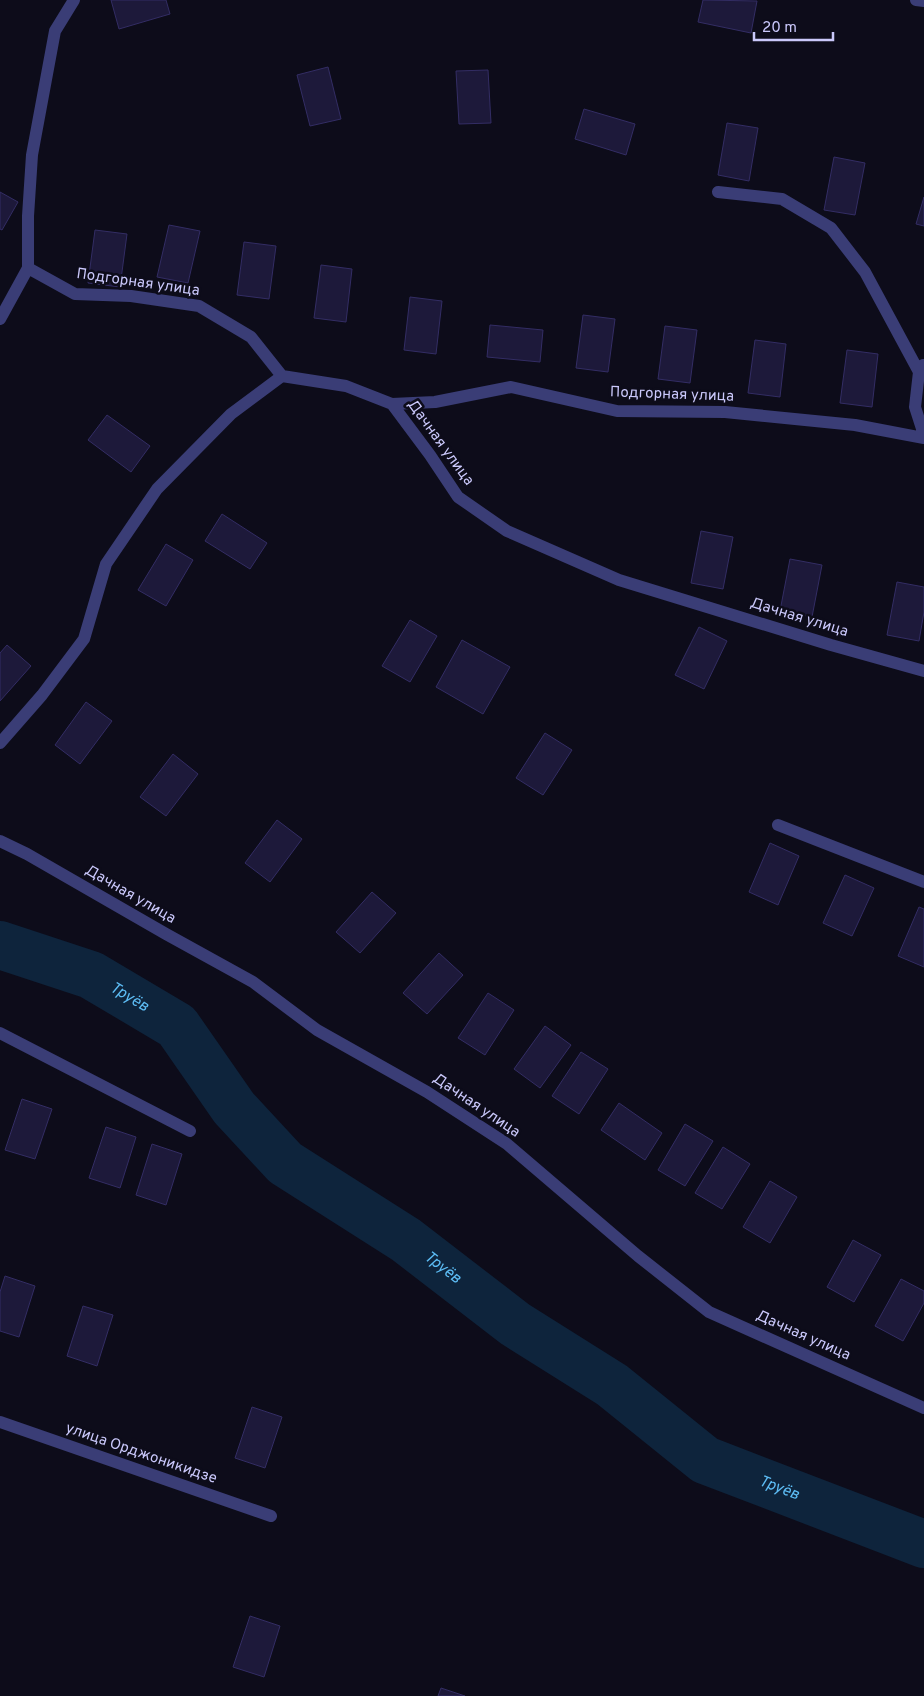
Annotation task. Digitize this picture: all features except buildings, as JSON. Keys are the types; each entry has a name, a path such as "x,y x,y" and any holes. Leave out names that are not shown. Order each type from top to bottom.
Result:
{"street":[{"path":"0,319 28,268 28,216 32,155 55,32 74,0"},
{"path":"916,0 924,1"},
{"name":"Подгорная улица","path":"392,404 435,402 511,386 617,411 725,412 854,425 924,437 915,407 922,367 865,272 831,228 782,199 718,192"},
{"name":"Подгорная улица","path":"28,268 75,294 131,296 199,306 250,337 282,376"},
{"path":"0,743 42,696 84,639 106,564 157,489 231,414 282,376"},
{"name":"Дачная улица","path":"282,376 346,386 392,404 430,454 458,497 507,531 619,580 924,671"},
{"path":"778,825 924,882"},
{"name":"Дачная улица","path":"0,841 27,854 253,982 318,1030 427,1092 507,1144 638,1256 709,1312 924,1408"},
{"path":"0,1033 190,1131"},
{"name":"улица Орджоникидзе","path":"0,1422 271,1516"}],"waterway":[{"name":"Труёв","path":"0,945 91,975 177,1026 234,1108 285,1163 406,1240 515,1324 612,1385 705,1460 924,1544"}]}
